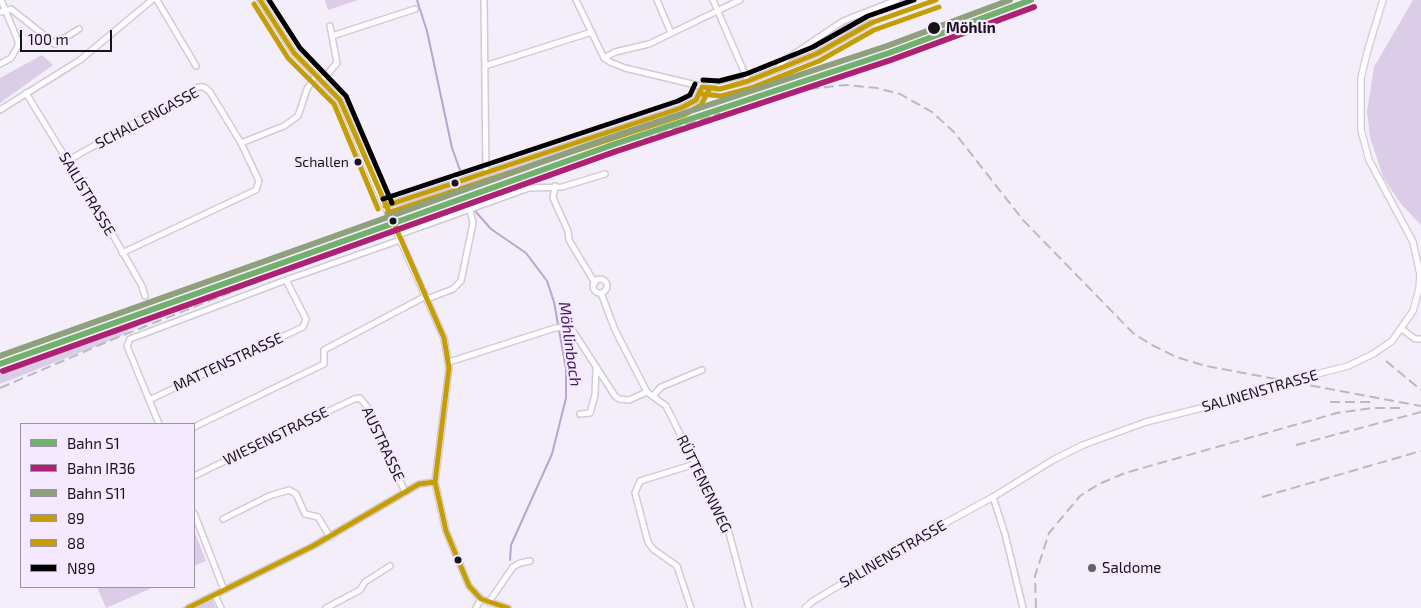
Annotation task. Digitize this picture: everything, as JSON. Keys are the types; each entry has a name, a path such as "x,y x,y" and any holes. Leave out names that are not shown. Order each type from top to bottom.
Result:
{"street":[{"path":"0,64 11,58 18,46 18,41 2,11 1,0"},
{"path":"0,110 80,60 152,0"},
{"path":"157,0 196,66"},
{"path":"260,0 294,53 333,90 344,107 385,206 444,338 449,362 435,482 446,531 469,586 481,599 508,608"},
{"path":"484,0 486,173"},
{"path":"576,0 604,58 616,66 702,87 720,89 748,81 816,54 871,23"},
{"path":"657,0 672,33"},
{"path":"713,0 748,81"},
{"path":"604,58 615,52 648,44 740,0"},
{"path":"777,70 782,62 843,21 897,0"},
{"name":"SALINENSTRASSE","path":"805,608 854,576 993,497 1053,460 1098,439 1146,422 1225,402 1290,381 1348,366 1385,347 1402,329 1413,311 1418,295 1420,274 1418,256 1411,236 1369,160 1362,137 1360,115 1364,64 1383,0"},
{"path":"2,11 11,9 55,44 79,29"},
{"path":"332,36 415,10"},
{"path":"322,80 337,63 330,26"},
{"path":"485,66 592,32"},
{"path":"122,253 256,190 259,181 241,143 284,126 298,116 307,89 316,74"},
{"name":"SCHALLENGASSE","path":"67,160 198,87 204,87 210,92 241,143"},
{"path":"385,206 681,108 696,100 702,87"},
{"name":"SAILISTRASSE","path":"26,93 142,286 145,296"},
{"path":"159,423 127,346 130,339 529,188 562,187 605,174"},
{"path":"449,362 557,327 568,327 573,331 619,399 629,400 647,392 615,330 601,294 594,289 594,283 569,240 568,231 553,198 555,186"},
{"path":"195,427 324,364 324,350 427,298 453,289 461,281 473,223 470,210"},
{"path":"594,283 600,279 607,284 607,288 601,294"},
{"name":"MATTENSTRASSE","path":"149,400 306,324 306,319 286,280"},
{"path":"1402,329 1415,338 1421,339"},
{"path":"580,414 590,413 595,395 596,367"},
{"path":"653,396 661,387 702,370"},
{"name":"RÜTTENENWEG","path":"647,392 666,406 728,529 749,608"},
{"name":"WIESENSTRASSE","path":"195,476 354,399 360,398"},
{"name":"AUSTRASSE","path":"360,398 368,408 405,492"},
{"path":"691,608 677,566 653,549 648,542 635,493 640,481 695,464"},
{"path":"188,608 330,537 419,484 435,482"},
{"path":"222,520 269,496 289,490 296,494 305,514 318,517 330,537"},
{"path":"993,497 1005,534 1023,608"},
{"path":"195,516 224,590"},
{"path":"489,602 513,567 530,561"},
{"path":"326,608 360,590 365,582 390,566"},
{"path":"215,595 222,608"},
{"path":"475,608 481,599"}],"shaded area":[{"path":"325,0 358,0 328,10"},
{"path":"902,0 914,0 856,21 855,18"},
{"path":"1413,0 1421,0 1421,225 1401,204 1383,177 1370,137 1367,112 1374,67"},
{"path":"848,22 853,29 795,58 836,31"},
{"path":"42,55 53,65 0,103 0,78"},
{"path":"690,109 396,215 399,206 417,198"},
{"path":"146,317 147,320 119,337 0,384 0,369"},
{"path":"195,533 206,561 195,566"},
{"path":"97,588 152,588 106,608"},
{"path":"209,594 216,608 181,608"}],"waterway":[{"name":"Möhlinbach","path":"417,0 427,31 452,148 461,173"},
{"name":"Möhlinbach","path":"476,212 491,229 526,253 547,281 554,302 566,369 566,398 552,454 511,545 510,560"}],"railway":[{"path":"809,89 846,85 877,88 900,94 932,112 954,132 1023,220 1133,333 1150,344 1176,357 1206,366 1421,406"},
{"path":"0,388 116,338 317,258 566,171 653,136 720,113"},
{"path":"1386,361 1421,390"},
{"path":"1330,402 1370,402"},
{"path":"1036,608 1035,576 1049,533 1080,496 1099,484 1125,473 1337,413 1372,408 1404,408"},
{"path":"1296,445 1421,412"},
{"path":"1262,497 1421,451"}],"rail line":[{"name":"S11","path":"0,356 609,138 887,46 1010,0"},
{"name":"S1","path":"0,364 612,145 889,53 1031,0"},
{"name":"IR36","path":"3,371 614,152 891,60 1034,7"}],"transit line":[{"name":"89","path":"260,0 294,53 340,100 444,338 449,368 435,482 446,531 469,586 481,599 508,608"},
{"name":"N89","path":"269,0 300,48 346,96 392,203"},
{"name":"N89","path":"703,80 719,81 746,74 813,47 868,16 914,0"},
{"name":"89","path":"702,87 720,89 748,81 816,54 871,23 936,0"},
{"name":"88","path":"254,4 288,58 334,104 378,209"},
{"name":"88","path":"701,94 721,96 751,88 819,61 874,30 939,7"},
{"name":"N89","path":"383,199 678,101 690,95 695,84"},
{"name":"89","path":"385,206 681,108 696,100 702,87"},
{"name":"88","path":"387,213 684,115 701,105 709,90"},
{"name":"89","path":"188,608 313,546 419,484 435,482"}],"place":[{"name":"Möhlin","path":"934,28"},
{"name":"Schallen","path":"358,162"},
{"name":"Saldome","path":"1092,568"}]}
